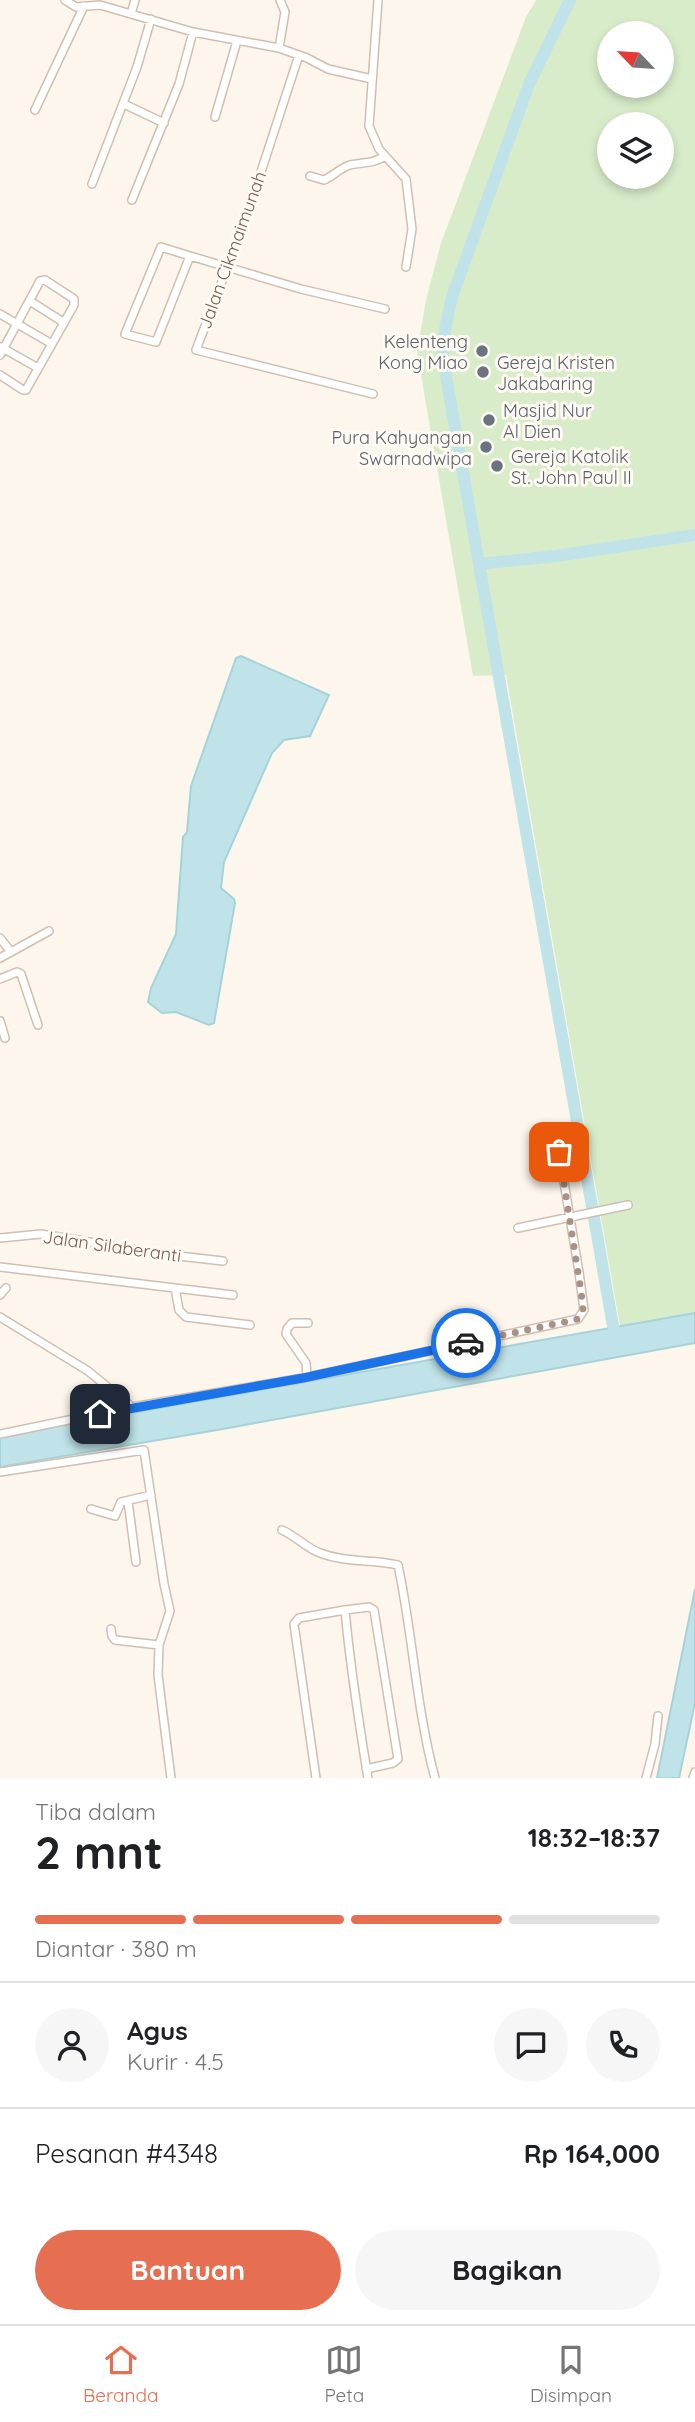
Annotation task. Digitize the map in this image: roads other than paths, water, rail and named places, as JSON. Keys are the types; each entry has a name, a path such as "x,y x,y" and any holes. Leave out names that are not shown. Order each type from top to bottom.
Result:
{"street":[{"path":"65,0 74,6 100,5 193,32 279,48 328,69 372,79"},
{"path":"131,14 135,0"},
{"path":"279,48 285,12 281,0"},
{"path":"378,0 369,131 385,156 406,179 412,229 406,268"},
{"path":"35,110 88,4"},
{"path":"92,184 124,104 151,19"},
{"path":"132,200 179,84 193,32"},
{"path":"215,117 237,41"},
{"name":"Jalan Cikmaimunah","path":"299,55 246,218 196,350 373,394"},
{"path":"124,104 164,124"},
{"path":"310,176 324,180 351,165 370,163 385,156"},
{"path":"190,256 156,342 125,334 161,247 301,289 385,309"},
{"path":"0,375 25,391 52,344 75,301 46,280 40,281 1,350 38,368"},
{"path":"30,301 63,322"},
{"path":"0,314 52,344"},
{"path":"0,958 49,931"},
{"path":"0,938 11,952"},
{"path":"0,979 17,972 21,974 38,1025"},
{"path":"0,1021 5,1038"},
{"path":"0,1434 388,1360 578,1319 583,1310 559,1152"},
{"path":"518,1228 628,1205"},
{"name":"Jalan Silaberanti","path":"0,1238 41,1234 223,1261"},
{"path":"0,1267 233,1295"},
{"path":"0,1295 6,1288"},
{"path":"175,1288 178,1310 187,1317 250,1325"},
{"path":"0,1317 88,1371 132,1407"},
{"path":"307,1376 306,1363 286,1335 286,1329 292,1323 308,1323"},
{"path":"0,1472 144,1450 163,1584 170,1611 159,1645 159,1685 171,1778"},
{"path":"91,1509 115,1516 121,1502 151,1495"},
{"path":"128,1501 136,1562"},
{"path":"282,1530 314,1550 340,1559 398,1565 435,1778"},
{"path":"316,1778 294,1624 299,1618 369,1607 374,1610 398,1759 395,1763 367,1774 345,1611"},
{"path":"111,1629 115,1640 159,1645"},
{"path":"646,1778 658,1716"}],"water":[{"path":"241,656 329,695 310,736 284,740 272,753 224,862 221,888 235,903 214,1023 209,1025 176,1012 162,1013 148,1002 151,988 176,934 183,837 187,832 191,786 236,658"},
{"path":"695,1313 695,1343 0,1467 0,1436"},
{"path":"695,1589 695,1703 679,1778 657,1778"}],"waterway":[{"path":"570,0 529,84 452,297 445,329 443,359 613,1326"},
{"path":"479,564 556,556 695,535"}],"place":[{"name":"Kelenteng Kong Miao","path":"482,351"},
{"name":"Gereja Kristen Jakabaring","path":"483,372"},
{"name":"Masjid Nur Al Dien","path":"489,420"},
{"name":"Pura Kahyangan Swarnadwipa","path":"486,447"},
{"name":"Gereja Katolik St. John Paul II","path":"497,466"}]}
